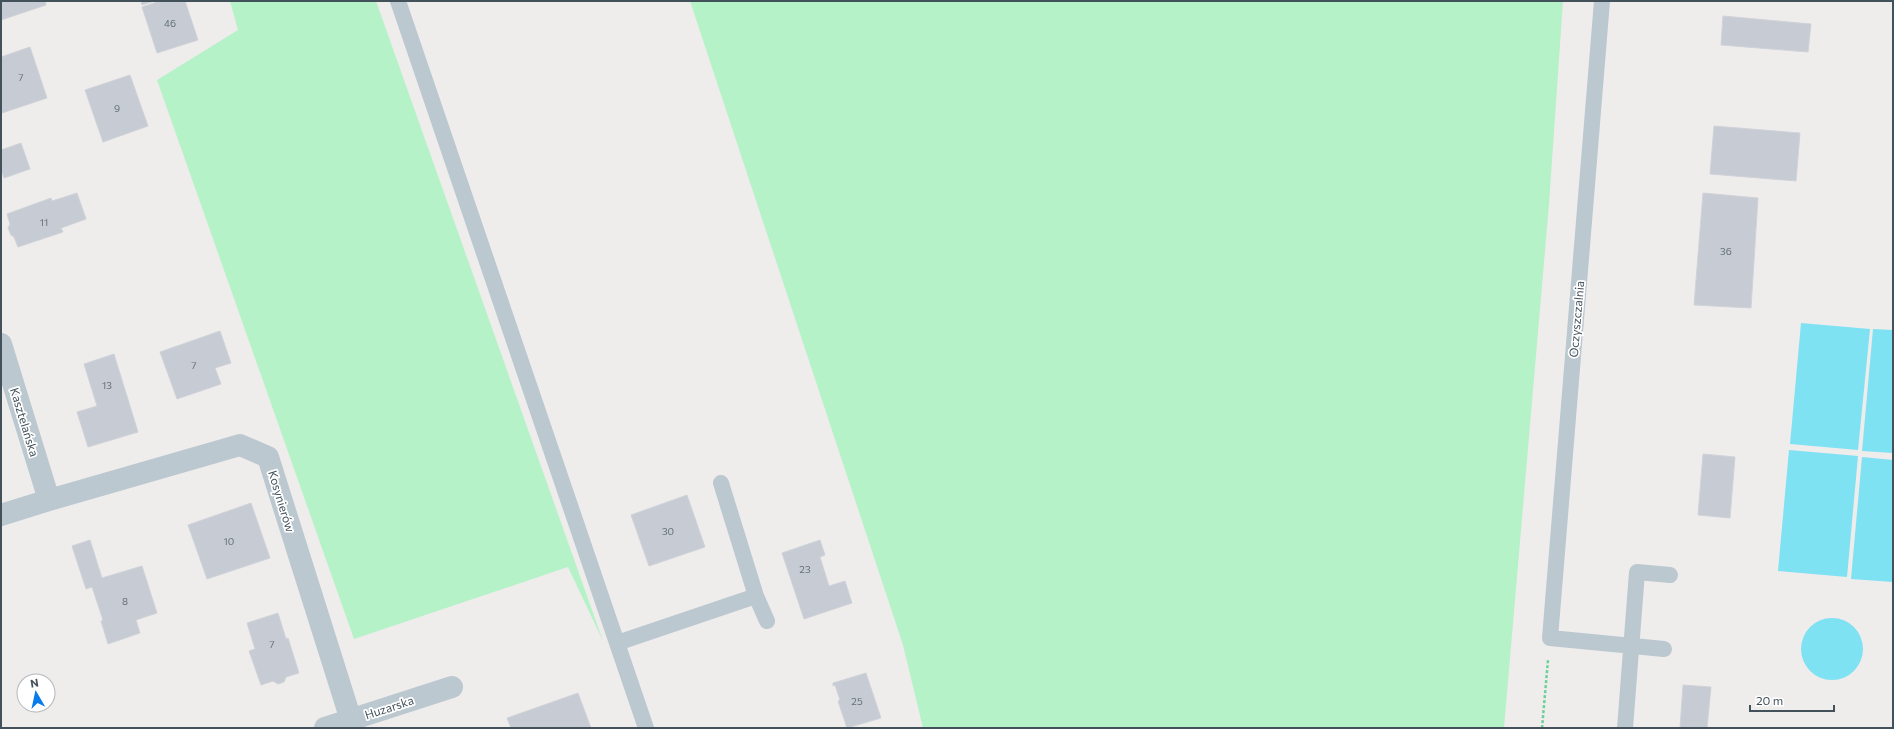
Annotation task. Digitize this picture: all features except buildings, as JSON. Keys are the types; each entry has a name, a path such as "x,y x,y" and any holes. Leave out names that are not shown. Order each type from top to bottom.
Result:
{"street":[{"name":"Kasztelańska","path":"1,344 49,500"},
{"name":"Kosynierów","path":"1,516 49,500 240,445 268,457 350,720"},
{"name":"Huzarska","path":"325,728 452,687"}],"lane":[{"path":"398,1 646,728"},
{"name":"Oczyszczalnia","path":"1550,638 1602,1"},
{"path":"721,483 756,596 766,621"},
{"path":"1625,728 1637,572 1670,575"},
{"path":"617,643 756,596"},
{"path":"1550,638 1664,649"}],"path":[{"path":"1542,728 1550,638"}],"green space":[{"path":"230,1 376,1 603,641 568,567 354,639 157,80 238,30"},
{"path":"690,1 1563,1 1549,204 1504,728 923,728 903,645"}],"water":[{"path":"1801,323 1870,329 1858,450 1790,444"},
{"path":"1873,329 1893,330 1893,453 1862,451"},
{"path":"1789,450 1858,456 1847,577 1778,571"},
{"path":"1862,457 1893,460 1893,582 1851,579"},
{"path":"1826,618 1838,618 1854,627 1861,637 1863,649 1861,661 1854,671 1838,680 1826,680 1815,675 1806,666 1801,655 1801,643 1806,632 1815,623"}]}
